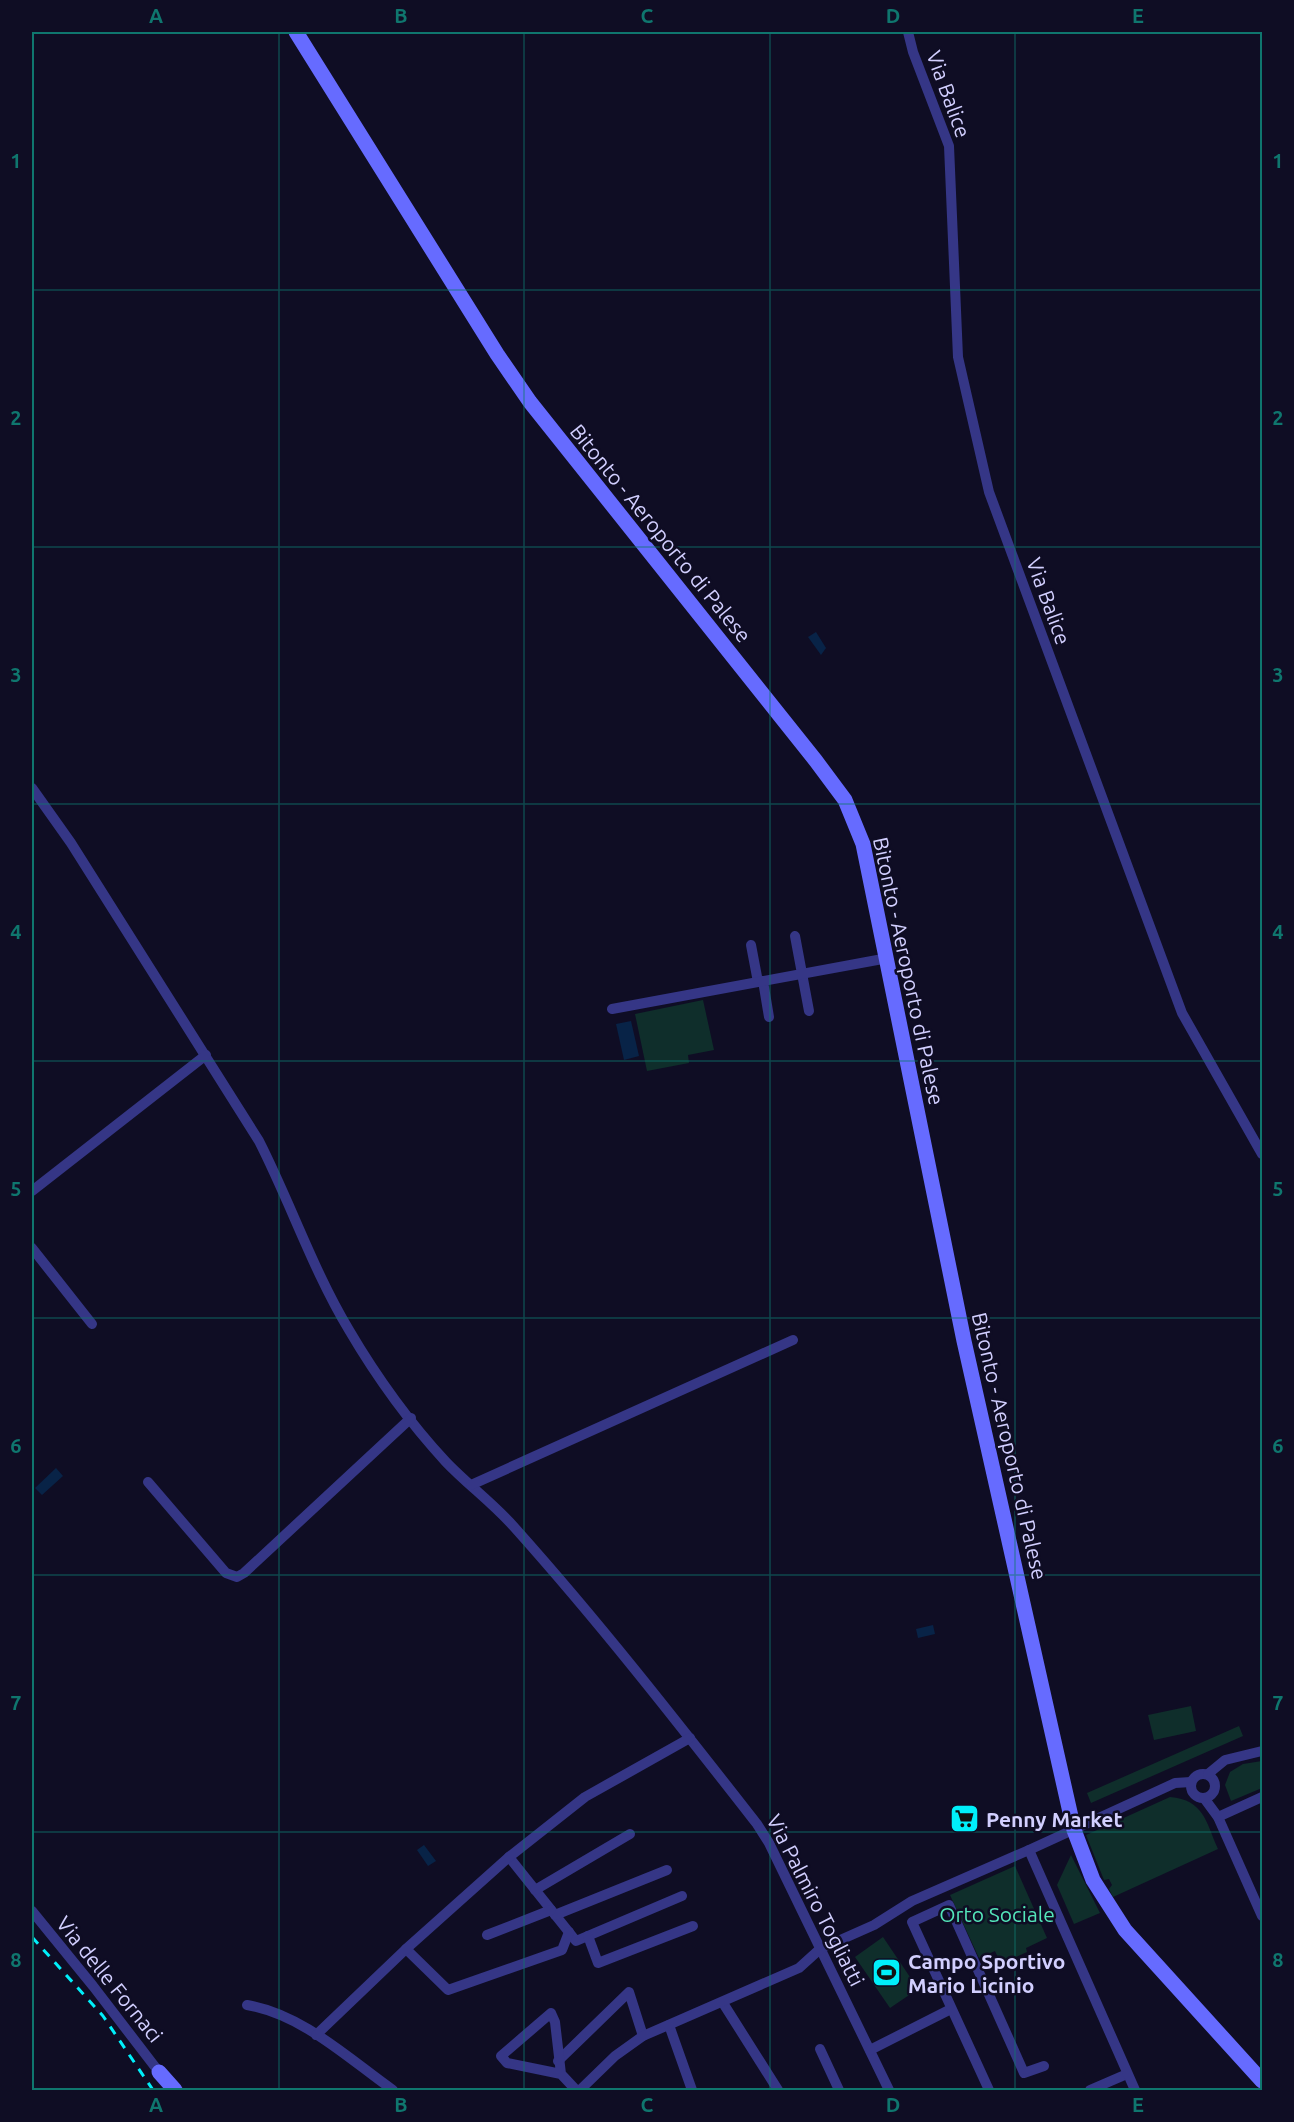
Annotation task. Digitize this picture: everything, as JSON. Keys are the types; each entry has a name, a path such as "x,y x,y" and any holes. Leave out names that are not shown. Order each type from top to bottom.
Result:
{"main road":[{"name":"Bitonto - Aeroporto di Palese","path":"296,32 497,354 530,402 845,800 863,844 964,1341 1074,1830 1093,1880 1125,1930 1263,2081"},
{"path":"159,2072 175,2091"}],"street":[{"name":"Via Balice","path":"908,32 912,52 949,146 958,357 989,492 1182,1013 1263,1154"},
{"name":"Via Palmiro Togliatti","path":"32,788 71,843 259,1141 281,1185 317,1271 349,1331 411,1418 446,1462 513,1525 575,1596 690,1738 769,1843 889,2091"},
{"path":"795,936 809,1011"},
{"path":"751,945 769,1017"},
{"path":"612,1009 888,958"},
{"path":"32,1191 206,1054"},
{"path":"32,1248 92,1324"},
{"path":"471,1485 793,1340"},
{"path":"148,1482 226,1573 237,1577 244,1574 411,1418"},
{"path":"316,2035 406,1949 509,1857 585,1797 690,1738"},
{"path":"561,2074 507,2063 501,2056 551,2013 555,2022 561,2074 578,2091 615,2056 643,2036 799,1968 820,1949 874,1925 922,1897 1162,1789 1175,1784 1191,1782 1196,1775 1208,1774 1225,1760 1263,1751"},
{"path":"1162,1789 1199,1796 1214,1788 1225,1760"},
{"path":"1208,1774 1214,1788 1218,1817 1263,1916"},
{"path":"1191,1782 1199,1796 1218,1817"},
{"path":"1218,1817 1263,1797"},
{"path":"535,1890 630,1834"},
{"path":"1029,1850 1135,2091"},
{"path":"509,1857 576,1941 682,1896"},
{"path":"487,1935 667,1870"},
{"path":"989,2091 912,1922 949,1905 1024,2073 1044,2066"},
{"name":"Via delle Fornaci","path":"32,1911 159,2072"},
{"path":"588,1936 598,1963 693,1926"},
{"path":"406,1949 448,1990 562,1950 569,1932"},
{"path":"558,2061 629,1992 643,2036"},
{"path":"723,2003 778,2091"},
{"path":"247,2005 272,2009 316,2035 393,2091"},
{"path":"870,2050 951,2009"},
{"path":"669,2025 692,2091"},
{"path":"820,2049 839,2091"},
{"path":"1090,2091 1127,2074"}],"green space":[{"path":"703,1000 714,1050 688,1055 689,1063 647,1071 635,1014"},
{"path":"1191,1706 1196,1731 1154,1740 1148,1715"},
{"path":"1239,1726 1243,1736 1091,1803 1087,1793"},
{"path":"1262,1761 1262,1788 1231,1801 1225,1785 1230,1772 1243,1764"},
{"path":"1170,1797 1181,1799 1197,1808 1207,1821 1218,1849 1113,1897 1109,1889 1112,1885 1109,1879 1104,1880 1086,1835"},
{"path":"1071,1855 1100,1913 1074,1924 1057,1885"},
{"name":"Orto Sociale","path":"1015,1866 1047,1938 1026,1948 1027,1952 1001,1964 995,1951 979,1958 950,1895"},
{"name":"Campo Sportivo Mario Licinio","path":"883,1937 918,1989 890,2008 855,1957"}],"water":[{"path":"816,632 826,648 821,655 808,637"},
{"path":"631,1021 639,1056 624,1060 616,1024"},
{"path":"56,1468 63,1476 42,1495 35,1488"},
{"path":"933,1625 935,1634 918,1638 916,1629"},
{"path":"424,1845 436,1861 428,1866 417,1850"}],"railway":[{"path":"32,1937 103,2016 153,2090"}],"place":[{"name":"Penny Market","path":"965,1819"},
{"name":"Campo Sportivo Mario Licinio","path":"887,1973"}]}
